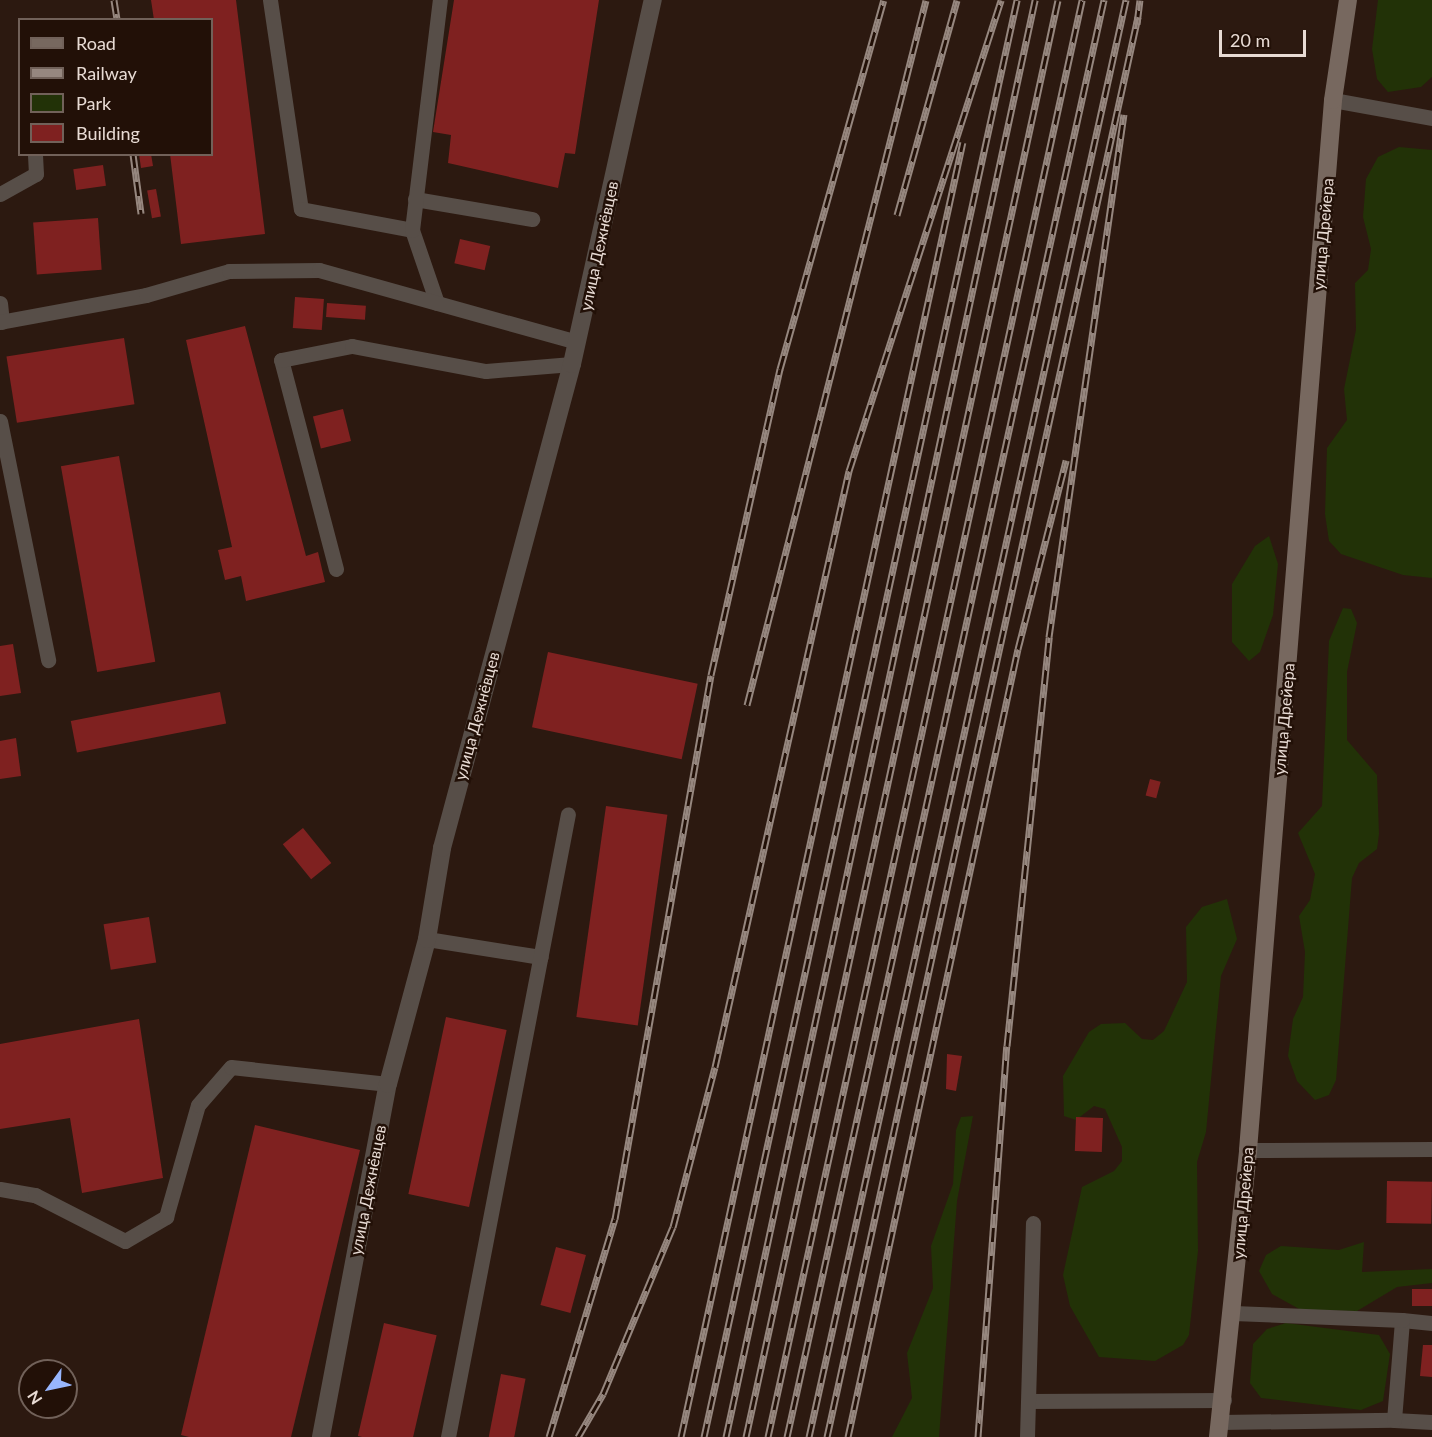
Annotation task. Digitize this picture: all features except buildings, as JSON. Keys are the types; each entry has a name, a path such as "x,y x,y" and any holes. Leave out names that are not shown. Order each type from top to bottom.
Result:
{"main road":[{"name":"улица Дрейера","path":"1219,1430 1224,1400 1248,1150 1333,100 1348,0"}],"street":[{"name":"улица Дежнёвцев","path":"321,1437 388,1084 427,939 442,848 572,364 653,0"}],"lane":[{"path":"270,0 301,209 412,230"},
{"path":"437,303 412,230 440,0"},
{"path":"1333,100 1432,118"},
{"path":"0,194 36,174 35,156"},
{"path":"415,199 532,219"},
{"path":"0,303 1,322 146,295 229,271 320,270 577,342"},
{"path":"336,569 280,360 352,346 486,371 572,364"},
{"path":"0,421 48,660"},
{"path":"448,1437 568,814"},
{"path":"427,939 541,957"},
{"path":"0,1188 35,1195 125,1241 166,1216 198,1105 231,1067 388,1084"},
{"path":"1248,1150 1432,1149"},
{"path":"1027,1437 1033,1223"},
{"path":"1233,1313 1432,1323"},
{"path":"1394,1420 1402,1320"},
{"path":"1029,1401 1224,1400"},
{"path":"1219,1430 1394,1420 1432,1422"}],"green space":[{"path":"1378,0 1432,0 1432,77 1421,87 1388,92 1377,79 1372,49"},
{"path":"1399,147 1432,150 1432,578 1403,575 1341,554 1329,541 1325,514 1327,448 1347,420 1344,389 1356,330 1355,283 1368,270 1371,249 1363,217 1366,179 1378,157"},
{"path":"1269,536 1278,564 1273,615 1260,652 1249,661 1232,642 1232,584 1255,546"},
{"path":"1343,608 1351,609 1357,623 1347,672 1347,740 1377,775 1379,834 1377,849 1359,863 1352,878 1336,1080 1329,1095 1315,1100 1297,1081 1288,1056 1293,1019 1303,997 1305,952 1299,916 1310,900 1315,874 1298,833 1322,806 1329,641"},
{"path":"1227,899 1237,939 1221,976 1206,1132 1197,1162 1198,1251 1189,1335 1183,1345 1155,1361 1099,1357 1070,1306 1063,1275 1082,1187 1114,1171 1122,1161 1122,1147 1105,1109 1094,1106 1076,1120 1064,1116 1063,1076 1089,1032 1101,1024 1125,1023 1142,1039 1153,1040 1164,1031 1187,982 1186,927 1202,907"},
{"path":"973,1116 957,1201 939,1437 892,1437 912,1398 907,1353 933,1288 931,1246 953,1184 956,1130 961,1117"},
{"path":"1364,1242 1362,1272 1432,1269 1432,1283 1397,1287 1357,1311 1301,1310 1272,1294 1259,1271 1266,1255 1281,1246 1339,1250"},
{"path":"1286,1323 1379,1335 1390,1354 1383,1401 1361,1410 1261,1398 1250,1383 1253,1344 1267,1329"}],"railway":[{"path":"114,0 117,18"},
{"path":"549,1437 615,1219 711,675 780,369 884,0"},
{"path":"747,705 926,0"},
{"path":"897,215 957,0"},
{"path":"578,1437 603,1394 673,1227 715,1067 849,471 1001,0"},
{"path":"704,1437 1017,0"},
{"path":"726,1437 1035,0"},
{"path":"746,1437 1058,0"},
{"path":"768,1437 1082,0"},
{"path":"787,1437 1104,0"},
{"path":"809,1437 1126,0"},
{"path":"1137,24 1140,0"},
{"path":"827,1437 1138,17"},
{"path":"978,1437 1007,1046 1049,637 1124,114"},
{"path":"681,1437 963,142"},
{"path":"133,156 141,213"},
{"path":"848,1437 1018,649 1066,460"}]}
